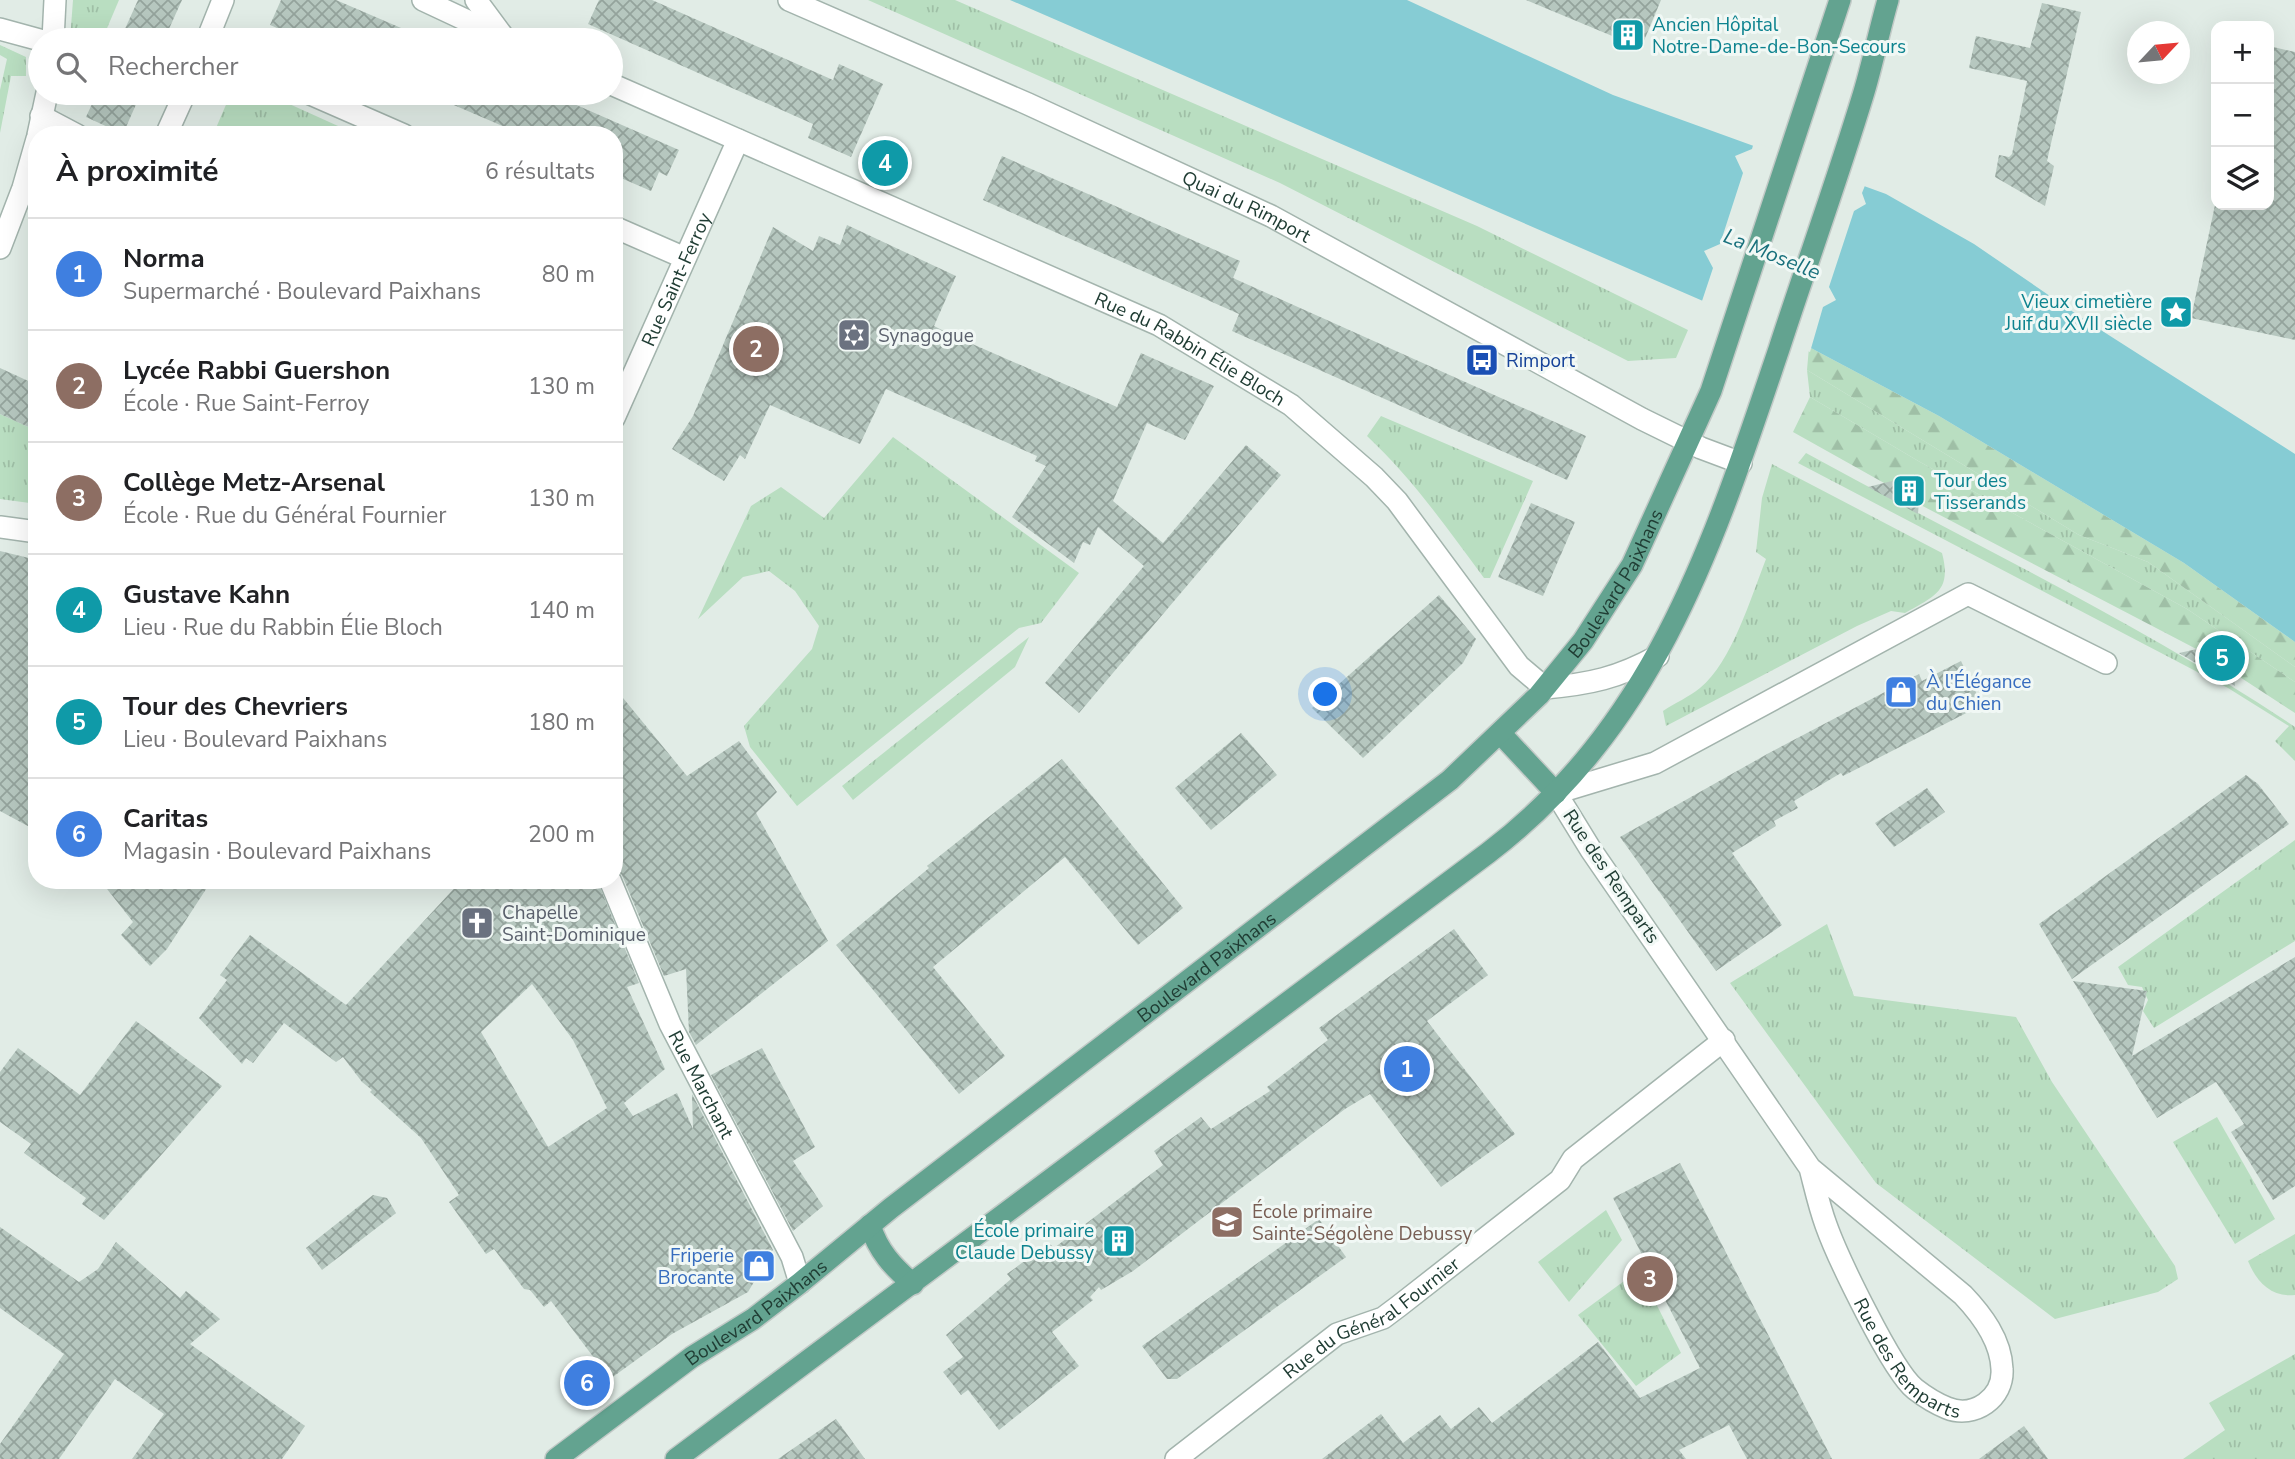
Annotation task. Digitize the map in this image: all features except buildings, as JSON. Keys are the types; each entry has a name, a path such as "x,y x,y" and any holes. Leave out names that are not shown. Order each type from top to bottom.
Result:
{"main road":[{"name":"Boulevard Paixhans","path":"556,1459 692,1357 753,1319 1450,780 1501,734 1545,688 1583,642 1632,565 1711,391 1840,0"},
{"path":"676,1459 1494,848 1556,793 1598,742 1658,656 1700,570 1741,463 1846,150 1889,3"},
{"path":"1501,734 1556,793"},
{"path":"870,1226 875,1241 887,1260 913,1284"}],"street":[{"path":"53,28 55,0"},
{"path":"212,28 223,0"},
{"path":"423,0 483,28"},
{"path":"476,0 498,28"},
{"name":"Quai du Rimport","path":"789,0 1028,104 1271,216 1689,442 1741,463"},
{"path":"0,29 28,37"},
{"name":"Rue du Rabbin Élie Bloch","path":"623,89 1159,325 1291,405 1374,477 1397,501 1520,666 1545,688"},
{"path":"40,126 44,105"},
{"path":"170,126 180,105"},
{"path":"335,105 383,126"},
{"name":"Rue Saint-Ferroy","path":"623,398 738,140"},
{"path":"0,248 28,170"},
{"path":"623,231 685,258"},
{"path":"0,527 28,531"},
{"path":"1556,793 1655,762 1968,594 2106,663"},
{"path":"1545,688 1604,680 1625,674 1658,656"},
{"name":"Rue des Remparts","path":"1556,793 1591,850 1810,1168 1963,1295 1979,1312 1996,1342 2003,1370 2000,1388 1986,1403 1968,1411 1947,1408 1913,1388 1892,1362 1826,1227 1810,1168"},
{"name":"Rue Marchant","path":"614,889 670,1024 792,1257 800,1283"},
{"name":"Rue du Général Fournier","path":"1176,1459 1337,1334 1383,1318 1399,1306 1560,1180 1573,1159 1724,1040"}],"green space":[{"path":"73,0 119,0 107,28 71,28"},
{"path":"868,0 955,0 1477,226 1688,330 1676,358 1628,361 1280,183"},
{"path":"0,45 26,57 26,76 11,76 0,133 0,90 7,59 0,55"},
{"path":"226,105 292,105 338,126 217,126"},
{"path":"1809,347 1939,416 2184,563 2295,642 2295,667 2148,562 2079,535 1807,370"},
{"path":"1807,370 2079,535 2148,562 2295,667 2295,682 2187,609 1920,462 1810,397"},
{"path":"1810,397 1920,462 2187,609 2295,682 2295,713 2229,670 2231,656 2224,646 2209,647 2204,653 1915,502 1920,487 1914,479 1901,479 1893,488 1793,432"},
{"path":"0,414 28,427 28,503 0,499"},
{"path":"1381,416 1533,481 1490,578 1484,578 1414,486 1367,436"},
{"path":"893,437 1079,573 1041,623 1019,628 797,806 750,747 744,726 812,649 819,626 795,591 769,571 743,577 698,619 751,506 781,487 824,518"},
{"path":"1806,453 2115,618 2236,689 2295,727 2295,761 2275,741 2289,726 2228,688 1798,463"},
{"path":"1772,464 1942,553 1945,566 1943,584 1933,597 1905,613 1891,611 1857,626 1666,726 1663,711 1696,691 1711,677 1731,646 1747,610 1766,559 1756,552 1762,498"},
{"path":"1029,637 1015,667 853,800 842,786"},
{"path":"2295,840 2295,941 2154,1028 2143,1011 2148,1000 2142,987 2128,985 2118,967"},
{"path":"1827,924 1854,996 2016,1017 2052,1082 2175,1266 2178,1279 2158,1292 2055,1319 1876,1183 1730,983"},
{"path":"2217,1117 2275,1219 2235,1244 2173,1142"},
{"path":"1606,1210 1622,1240 1569,1302 1538,1262"},
{"path":"2295,1234 2295,1295 2279,1294 2260,1281 2248,1261"},
{"path":"1639,1270 1681,1353 1636,1386 1578,1315"},
{"path":"2295,1354 2295,1459 2183,1459 2225,1430 2209,1403"}],"water":[{"name":"La Moselle","path":"1010,0 1407,0 1613,95 1886,194 1974,244 2082,318 2295,454 2295,642 2184,563 1939,416 1809,347"}],"pier":[{"path":"1754,142 1866,183 1862,193 1866,204 1854,211 1829,287 1836,300 1823,307 1810,352 1701,304 1713,268 1704,251 1720,244 1743,173 1735,156 1752,149"}],"place":[{"name":"Ancien Hôpital Notre-Dame-de-Bon-Secours","path":"1628,35"},
{"name":"Gustave Kahn","path":"885,163"},
{"name":"Vieux cimetière Juif du XVII siècle","path":"2176,312"},
{"name":"Synagogue","path":"854,335"},
{"name":"Lycée Rabbi Guershon","path":"756,349"},
{"name":"Rimport","path":"1482,360"},
{"name":"Tour des Tisserands","path":"1909,491"},
{"name":"Tour des Chevriers","path":"2222,658"},
{"name":"À l'Élégance du Chien","path":"1901,692"},
{"name":"Chapelle Saint-Dominique","path":"477,923"},
{"name":"Norma","path":"1407,1069"},
{"name":"École primaire Sainte-Ségolène Debussy","path":"1227,1222"},
{"name":"École primaire Claude Debussy","path":"1119,1241"},
{"name":"Friperie Brocante","path":"759,1266"},
{"name":"Collège Metz-Arsenal","path":"1650,1279"},
{"name":"Caritas","path":"587,1383"}]}
